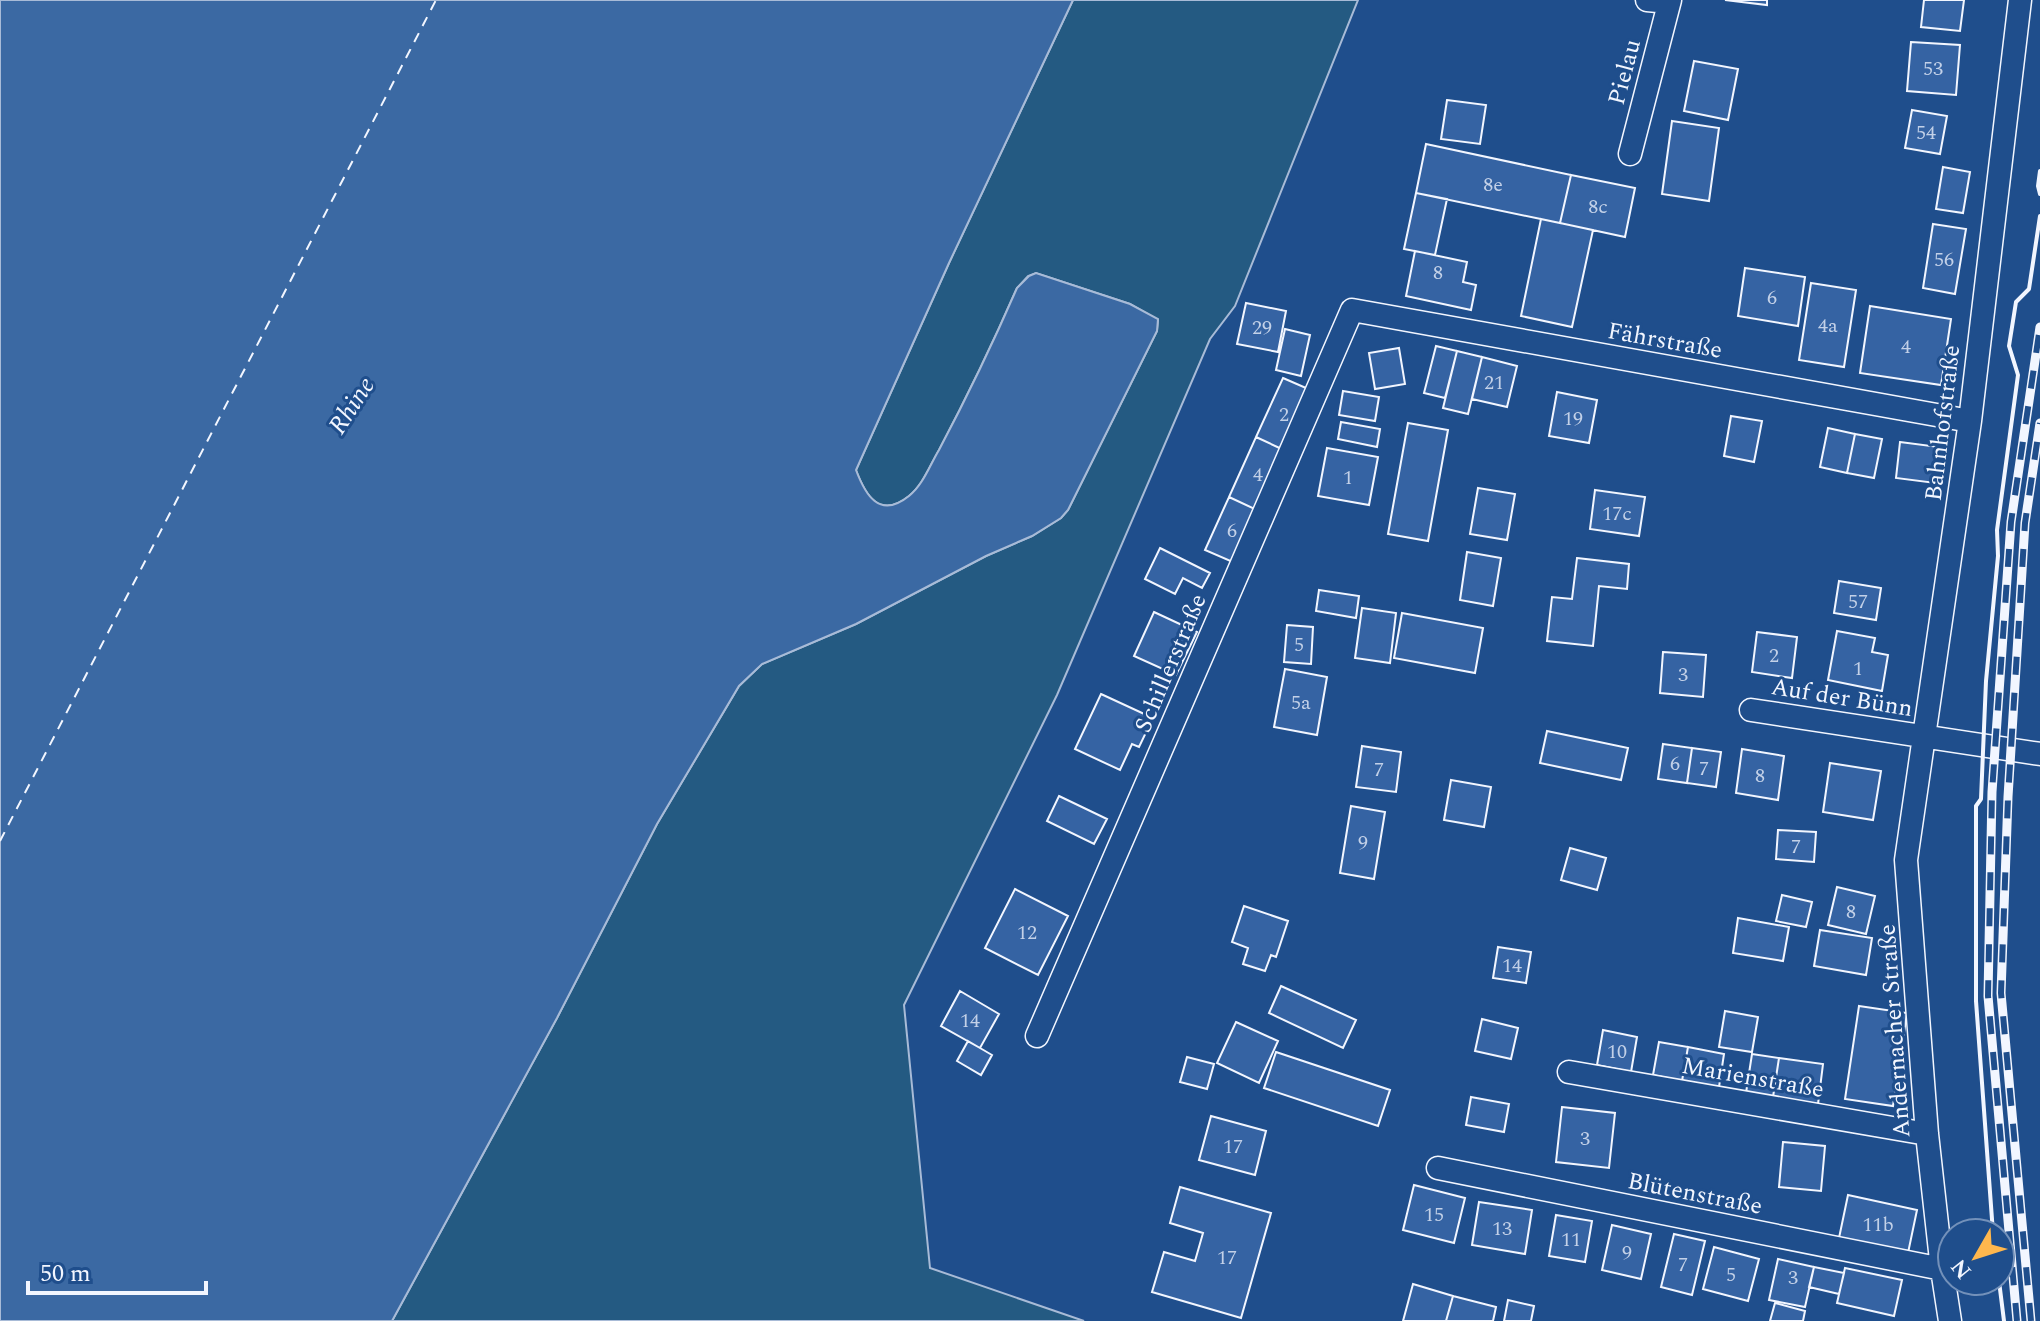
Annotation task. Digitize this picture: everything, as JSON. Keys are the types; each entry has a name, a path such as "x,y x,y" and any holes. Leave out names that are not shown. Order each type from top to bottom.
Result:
{"street":[{"name":"Bahnhofstraße","path":"1925,736 1970,421 2020,0"},
{"name":"Pielau","path":"1630,154 1662,1"},
{"name":"Fährstraße","path":"1352,310 1970,421"},
{"name":"Schillerstraße","path":"1037,1036 1352,310"},
{"name":"Auf der Bünn","path":"1751,710 1925,736"},
{"path":"1925,736 2040,754"},
{"name":"Andernacher Straße","path":"1925,736 1906,860 1936,1217"},
{"name":"Marienstraße","path":"1569,1072 1927,1134"},
{"name":"Blütenstraße","path":"1438,1168 1936,1268"},
{"name":"Andernacher Straße","path":"1946,1297 1950,1321"}],"shaded area":[{"path":"1073,0 1358,0 1235,306 1210,339 1057,695 904,1005 930,1268 1084,1321 392,1321 557,1018 657,824 739,686 762,664 856,624 986,556 1032,536 1068,510 1157,331 1158,320 1130,304 1036,273 1028,276 1017,288 960,410 914,491 898,503 881,505 864,488 856,470"}],"water":[{"name":"Rhine","path":"0,0 1073,0 856,470 869,495 881,505 898,503 914,491 960,410 1017,288 1036,273 1130,304 1158,319 1157,331 1068,510 1032,536 986,556 856,624 762,664 739,686 657,824 557,1018 392,1321 0,1321"}],"building":[{"path":"1725,0 1767,0 1767,5"},
{"path":"1924,0 1964,0 1960,31 1921,27"},
{"path":"1911,42 1960,45 1956,95 1907,91"},
{"path":"1694,61 1738,69 1728,120 1684,111"},
{"path":"1447,100 1486,105 1480,144 1441,139"},
{"path":"1912,110 1947,116 1940,154 1905,148"},
{"path":"1672,121 1719,128 1709,201 1662,194"},
{"path":"1426,144 1571,175 1560,223 1416,193"},
{"path":"1943,167 1970,172 1963,213 1936,209"},
{"path":"1571,175 1635,188 1625,237 1560,223"},
{"path":"1416,193 1447,199 1435,255 1404,249"},
{"path":"1541,219 1593,230 1572,327 1521,316"},
{"path":"1933,224 1966,229 1955,294 1923,288"},
{"path":"1415,251 1467,262 1463,282 1476,285 1471,310 1406,296"},
{"path":"1745,268 1805,277 1798,326 1738,316"},
{"path":"1811,283 1856,290 1844,367 1799,360"},
{"path":"1246,303 1286,311 1278,352 1237,344"},
{"path":"1870,306 1951,319 1941,385 1860,373"},
{"path":"1285,329 1310,335 1301,376 1276,370"},
{"path":"1436,346 1457,351 1445,398 1424,393"},
{"path":"1399,348 1405,384 1375,389 1369,353"},
{"path":"1457,351 1482,357 1468,414 1443,408"},
{"path":"1482,357 1517,366 1507,407 1472,399"},
{"path":"1283,378 1313,391 1286,451 1256,437"},
{"path":"1343,391 1379,397 1375,421 1339,415"},
{"path":"1557,392 1597,400 1589,443 1549,436"},
{"path":"1731,416 1762,421 1754,462 1724,456"},
{"path":"1341,422 1380,429 1377,447 1338,439"},
{"path":"1408,423 1448,430 1428,541 1388,534"},
{"path":"1828,428 1855,434 1847,473 1820,467"},
{"path":"1855,434 1882,439 1874,478 1847,473"},
{"path":"1256,437 1286,451 1259,511 1229,497"},
{"path":"1900,442 1939,447 1935,483 1896,478"},
{"path":"1327,448 1378,457 1369,505 1318,496"},
{"path":"1478,488 1515,494 1507,540 1470,534"},
{"path":"1595,490 1645,497 1639,536 1590,529"},
{"path":"1229,497 1259,511 1235,563 1205,550"},
{"path":"1160,548 1210,573 1202,588 1183,578 1175,594 1145,579"},
{"path":"1467,552 1501,558 1493,606 1460,600"},
{"path":"1577,558 1629,564 1627,589 1599,586 1593,646 1547,641 1552,597 1572,599"},
{"path":"1839,581 1881,588 1876,620 1834,613"},
{"path":"1319,590 1359,596 1356,618 1316,611"},
{"path":"1362,608 1396,613 1390,663 1355,658"},
{"path":"1154,612 1197,632 1176,675 1134,656"},
{"path":"1402,613 1483,628 1475,673 1394,658"},
{"path":"1287,625 1313,627 1311,664 1284,662"},
{"path":"1837,631 1875,638 1872,652 1888,655 1882,691 1828,680"},
{"path":"1757,632 1797,637 1792,678 1752,672"},
{"path":"1663,652 1706,655 1703,697 1660,693"},
{"path":"1285,669 1327,677 1317,735 1274,727"},
{"path":"1101,694 1153,718 1139,747 1132,744 1120,770 1075,749"},
{"path":"1547,731 1628,748 1621,780 1540,763"},
{"path":"1663,744 1692,748 1687,783 1658,779"},
{"path":"1362,746 1401,752 1396,792 1356,787"},
{"path":"1692,748 1721,752 1716,787 1687,783"},
{"path":"1742,749 1784,756 1778,800 1736,793"},
{"path":"1830,763 1881,771 1873,820 1823,812"},
{"path":"1451,780 1491,787 1484,827 1444,820"},
{"path":"1059,796 1107,819 1094,844 1047,821"},
{"path":"1351,806 1385,812 1374,879 1340,873"},
{"path":"1778,830 1816,832 1814,862 1776,859"},
{"path":"1570,848 1606,858 1597,890 1561,880"},
{"path":"1837,887 1875,896 1866,934 1828,925"},
{"path":"1015,889 1068,916 1038,975 985,948"},
{"path":"1782,895 1812,902 1806,927 1776,921"},
{"path":"1244,906 1288,921 1276,957 1271,955 1265,971 1243,964 1248,948 1232,942"},
{"path":"1738,918 1789,927 1783,961 1733,953"},
{"path":"1820,930 1872,938 1866,975 1814,966"},
{"path":"1498,947 1531,952 1526,983 1493,978"},
{"path":"1281,986 1356,1020 1343,1048 1269,1013"},
{"path":"960,991 999,1014 980,1048 941,1026"},
{"path":"1859,1006 1907,1013 1893,1106 1845,1099"},
{"path":"1725,1011 1758,1017 1752,1052 1719,1047"},
{"path":"1482,1019 1518,1028 1511,1059 1475,1051"},
{"path":"1236,1022 1278,1041 1259,1083 1217,1063"},
{"path":"1603,1030 1637,1037 1631,1072 1597,1065"},
{"path":"968,1041 992,1055 981,1075 957,1061"},
{"path":"1659,1042 1688,1047 1682,1081 1653,1075"},
{"path":"1688,1047 1724,1054 1719,1087 1682,1081"},
{"path":"1276,1052 1390,1090 1378,1126 1264,1088"},
{"path":"1752,1054 1779,1058 1773,1097 1746,1093"},
{"path":"1187,1057 1214,1064 1207,1089 1180,1082"},
{"path":"1779,1058 1823,1064 1818,1104 1773,1097"},
{"path":"1471,1097 1509,1104 1504,1132 1466,1125"},
{"path":"1562,1107 1615,1113 1609,1168 1556,1162"},
{"path":"1211,1116 1266,1131 1255,1175 1199,1160"},
{"path":"1783,1142 1825,1146 1821,1191 1779,1187"},
{"path":"1414,1185 1465,1198 1454,1243 1403,1230"},
{"path":"1180,1187 1271,1213 1241,1318 1152,1292 1164,1252 1195,1261 1203,1233 1170,1223"},
{"path":"1848,1195 1917,1210 1908,1253 1839,1238"},
{"path":"1479,1202 1532,1210 1525,1254 1472,1245"},
{"path":"1556,1215 1592,1221 1585,1262 1549,1256"},
{"path":"1612,1225 1651,1234 1641,1279 1602,1270"},
{"path":"1674,1234 1705,1241 1692,1295 1661,1287"},
{"path":"1714,1247 1759,1259 1748,1301 1703,1289"},
{"path":"1778,1259 1814,1267 1805,1307 1769,1300"},
{"path":"1814,1267 1844,1273 1839,1294 1809,1287"},
{"path":"1845,1268 1902,1280 1894,1316 1837,1303"},
{"path":"1413,1284 1453,1296 1446,1321 1403,1321"},
{"path":"1453,1296 1496,1307 1493,1321 1446,1321"},
{"path":"1508,1300 1534,1306 1531,1321 1504,1321"},
{"path":"1775,1303 1805,1311 1803,1321 1770,1321"}],"ferry route":[{"path":"0,841 436,0"}],"railway":[{"path":"2017,1321 1988,996 1992,792 2011,522 2040,327"},
{"path":"2031,1321 2001,993 2008,797 2025,523 2040,423"}],"wall":[{"path":"2040,171 2040,194"},
{"path":"1992,1217 1976,1001 1976,806 1981,799 1986,681 1998,556 1997,530 2018,375 2009,346 2016,302 2029,289 2040,216"},
{"path":"2001,1297 2004,1321"}]}
